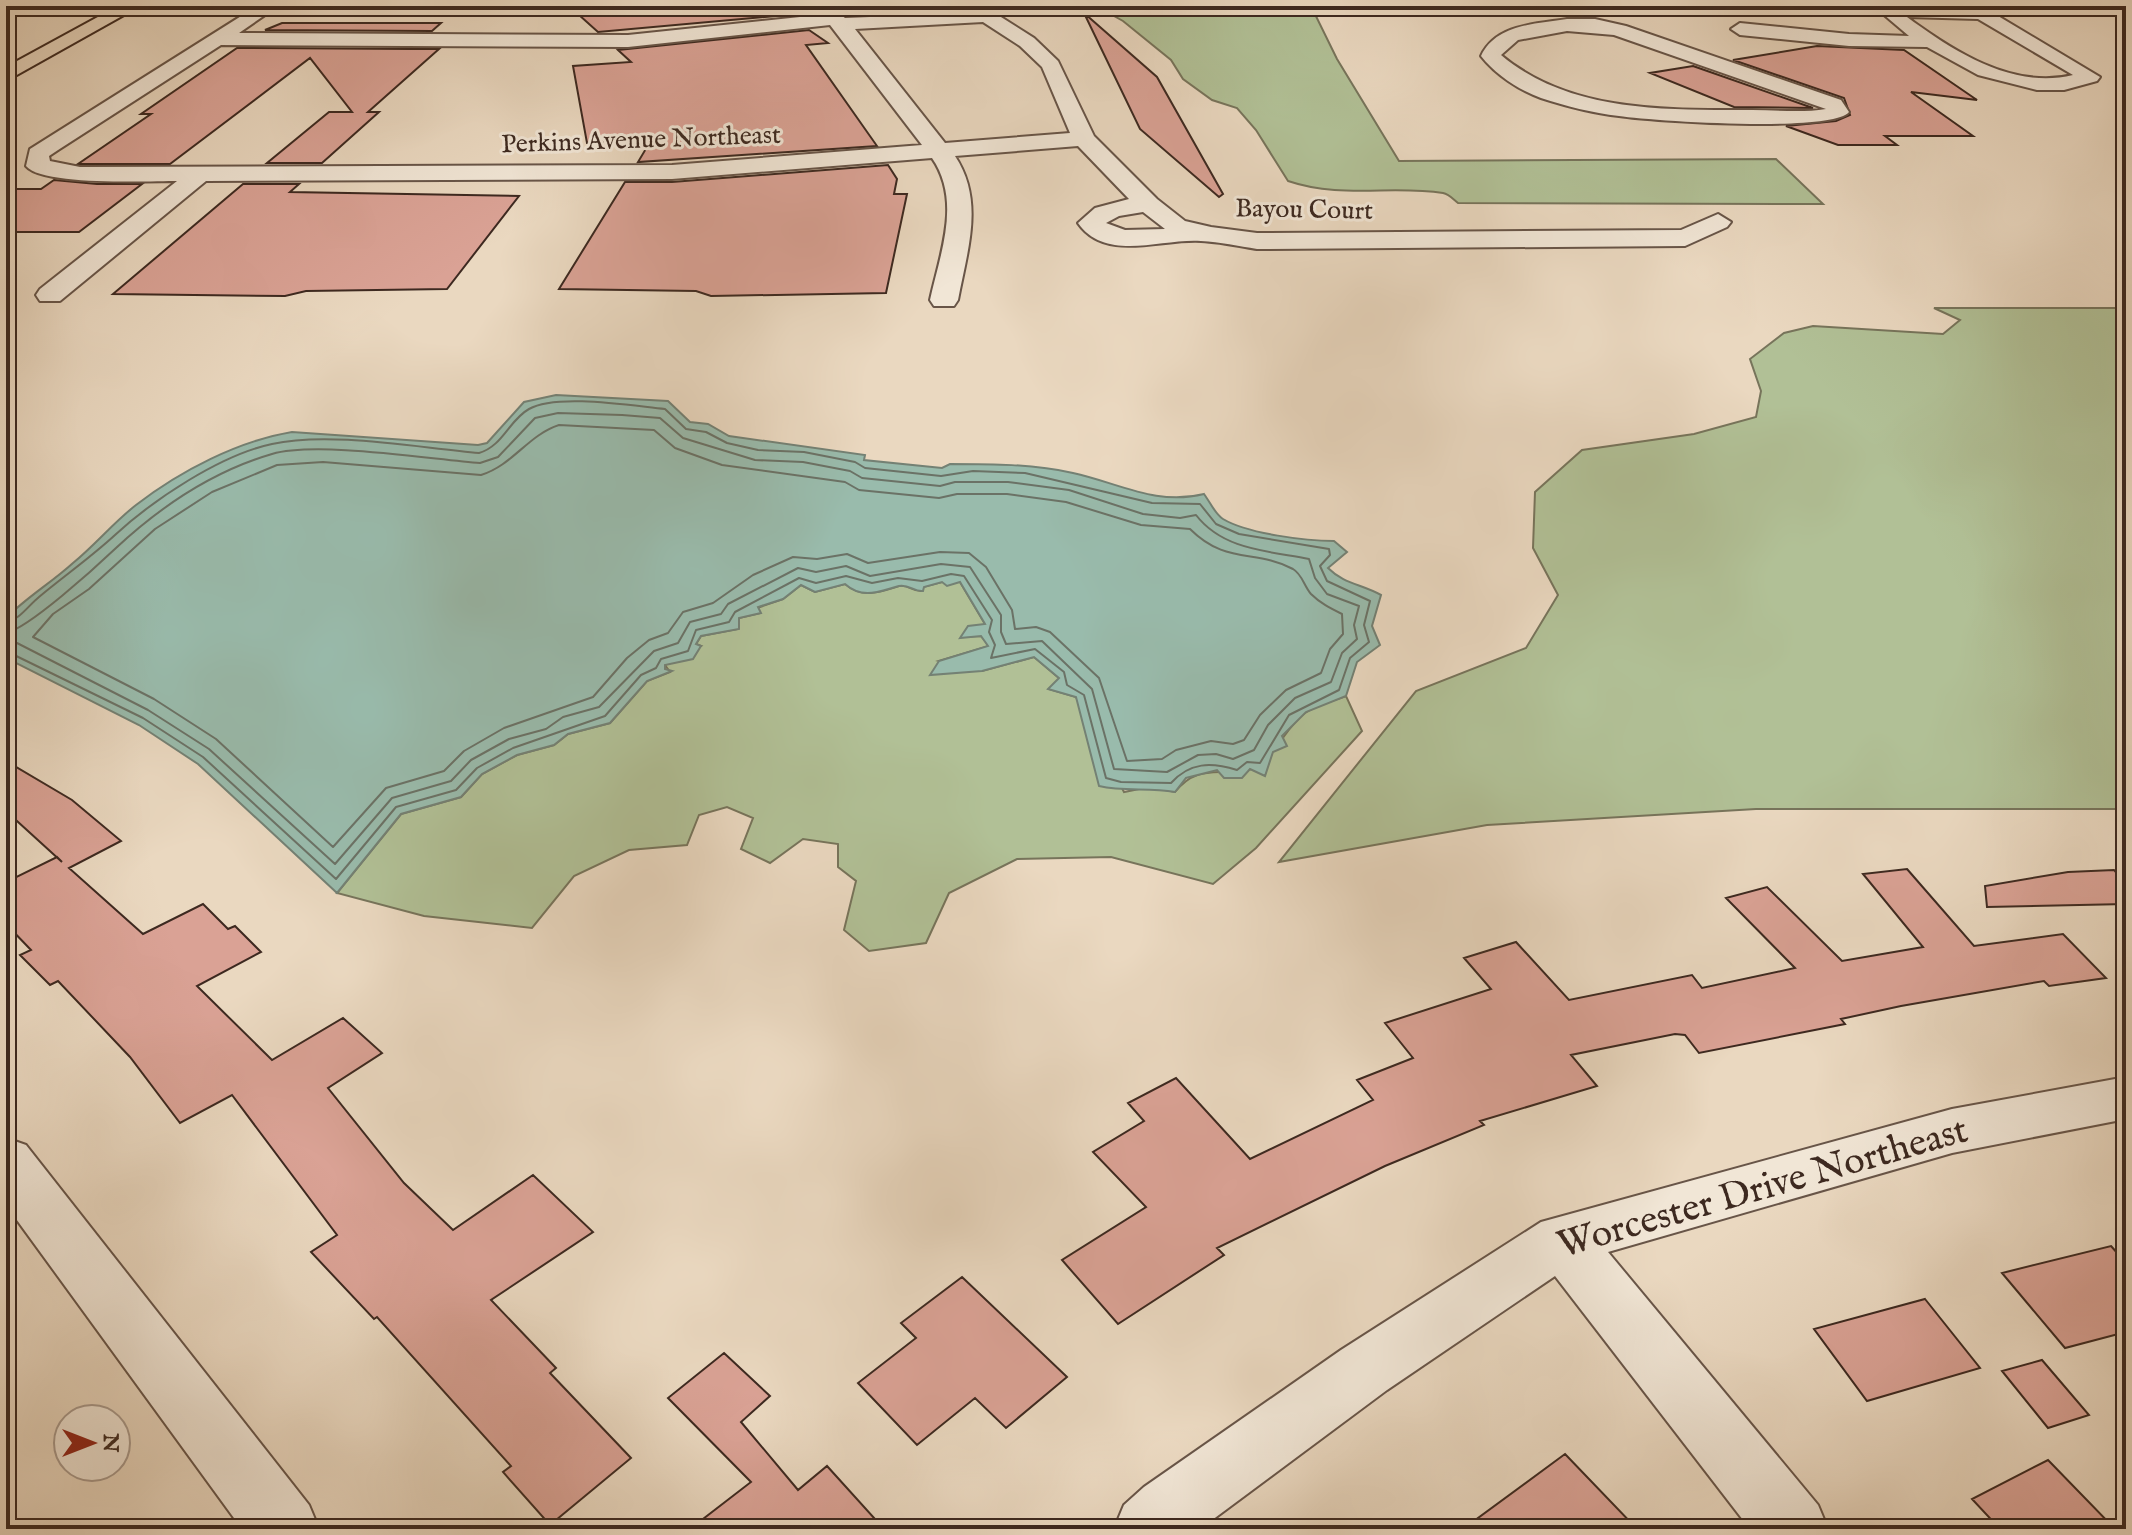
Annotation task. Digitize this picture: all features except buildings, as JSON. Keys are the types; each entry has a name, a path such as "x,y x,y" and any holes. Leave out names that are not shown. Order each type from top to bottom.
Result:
{"highway":[{"path":"6,75 131,6"}],"street":[{"path":"218,39 269,6"},
{"path":"818,6 839,22 936,150 959,188 959,214 944,300"},
{"path":"1668,47 1834,104 1838,112 1818,116 1692,116 1601,107 1517,79 1500,67 1491,53 1498,43 1509,38 1581,24 1608,27 1668,47 1730,30 1849,40 1936,42 1984,73 2000,78 2054,84 2090,77 1982,14 1909,11 1892,14 1936,42"},
{"name":"Bayou Court","path":"218,39 628,41 839,22 987,16 1027,42 1051,65 1084,139 1148,204 1176,226 1257,241 1685,238 1718,222"},
{"name":"Perkins Avenue Northeast","path":"218,39 50,145 36,160 38,166 60,173 672,172 1084,139"},
{"path":"50,295 200,174"},
{"path":"1148,204 1101,213 1091,223 1095,230 1109,236 1132,238 1202,233"},
{"name":"Worcester Drive Northeast","path":"1149,1529 1169,1510 1364,1370 1562,1240 1952,1131 2126,1098"},
{"path":"6,1161 284,1529"},
{"path":"1562,1240 1793,1529"}],"shaded area":[{"path":"1096,6 1311,6 1337,59 1399,161 1776,159 1823,204 1458,203 1443,193 1347,191 1288,181 1256,130 1237,108 1212,100 1183,79 1171,60 1123,21"},
{"path":"1934,308 2126,308 2126,809 1756,809 1487,825 1279,862 1416,691 1526,648 1558,595 1533,548 1535,492 1582,450 1694,434 1756,417 1761,391 1750,359 1784,333 1813,326 1943,334 1960,320"},
{"path":"942,582 960,582 985,624 961,637 981,636 989,646 939,661 982,671 1034,657 1060,679 1049,689 1076,697 1124,792 1149,787 1175,792 1200,774 1248,769 1265,759 1305,713 1346,696 1362,731 1256,848 1213,884 1111,857 1017,859 949,893 926,943 869,951 844,930 856,881 838,867 838,844 803,839 770,863 741,849 753,818 727,807 699,815 687,845 629,850 574,876 532,928 424,916 337,893 401,814 461,797 482,774 517,755 554,745 568,734 610,723 647,681 670,672 665,665 701,646 696,644 701,636 738,629 739,618 760,613 757,608 783,599 801,585 815,592 845,584 858,591 872,593 902,586 922,591 923,587"}],"water":[{"path":"556,395 668,401 690,422 708,424 729,436 865,455 864,460 942,468 950,464 1027,466 1073,473 1154,495 1186,497 1204,494 1220,517 1234,524 1278,536 1334,541 1347,552 1328,568 1347,581 1381,595 1372,626 1380,645 1357,662 1346,696 1306,712 1282,736 1287,746 1273,752 1265,776 1250,769 1242,778 1224,778 1217,770 1186,778 1175,792 1118,789 1099,786 1076,697 1048,689 1059,678 1034,657 982,671 930,675 939,661 988,646 981,636 960,638 968,626 985,624 960,582 947,586 942,582 924,587 923,591 903,586 872,593 858,592 845,584 815,592 801,585 783,599 758,607 761,613 739,618 739,629 701,636 696,644 701,646 693,659 665,665 665,669 672,671 647,681 610,723 568,734 554,745 517,755 482,774 461,797 401,814 337,893 198,764 139,725 6,658 6,618 81,556 136,505 210,459 251,442 292,432 478,445 487,443 524,402"}]}
